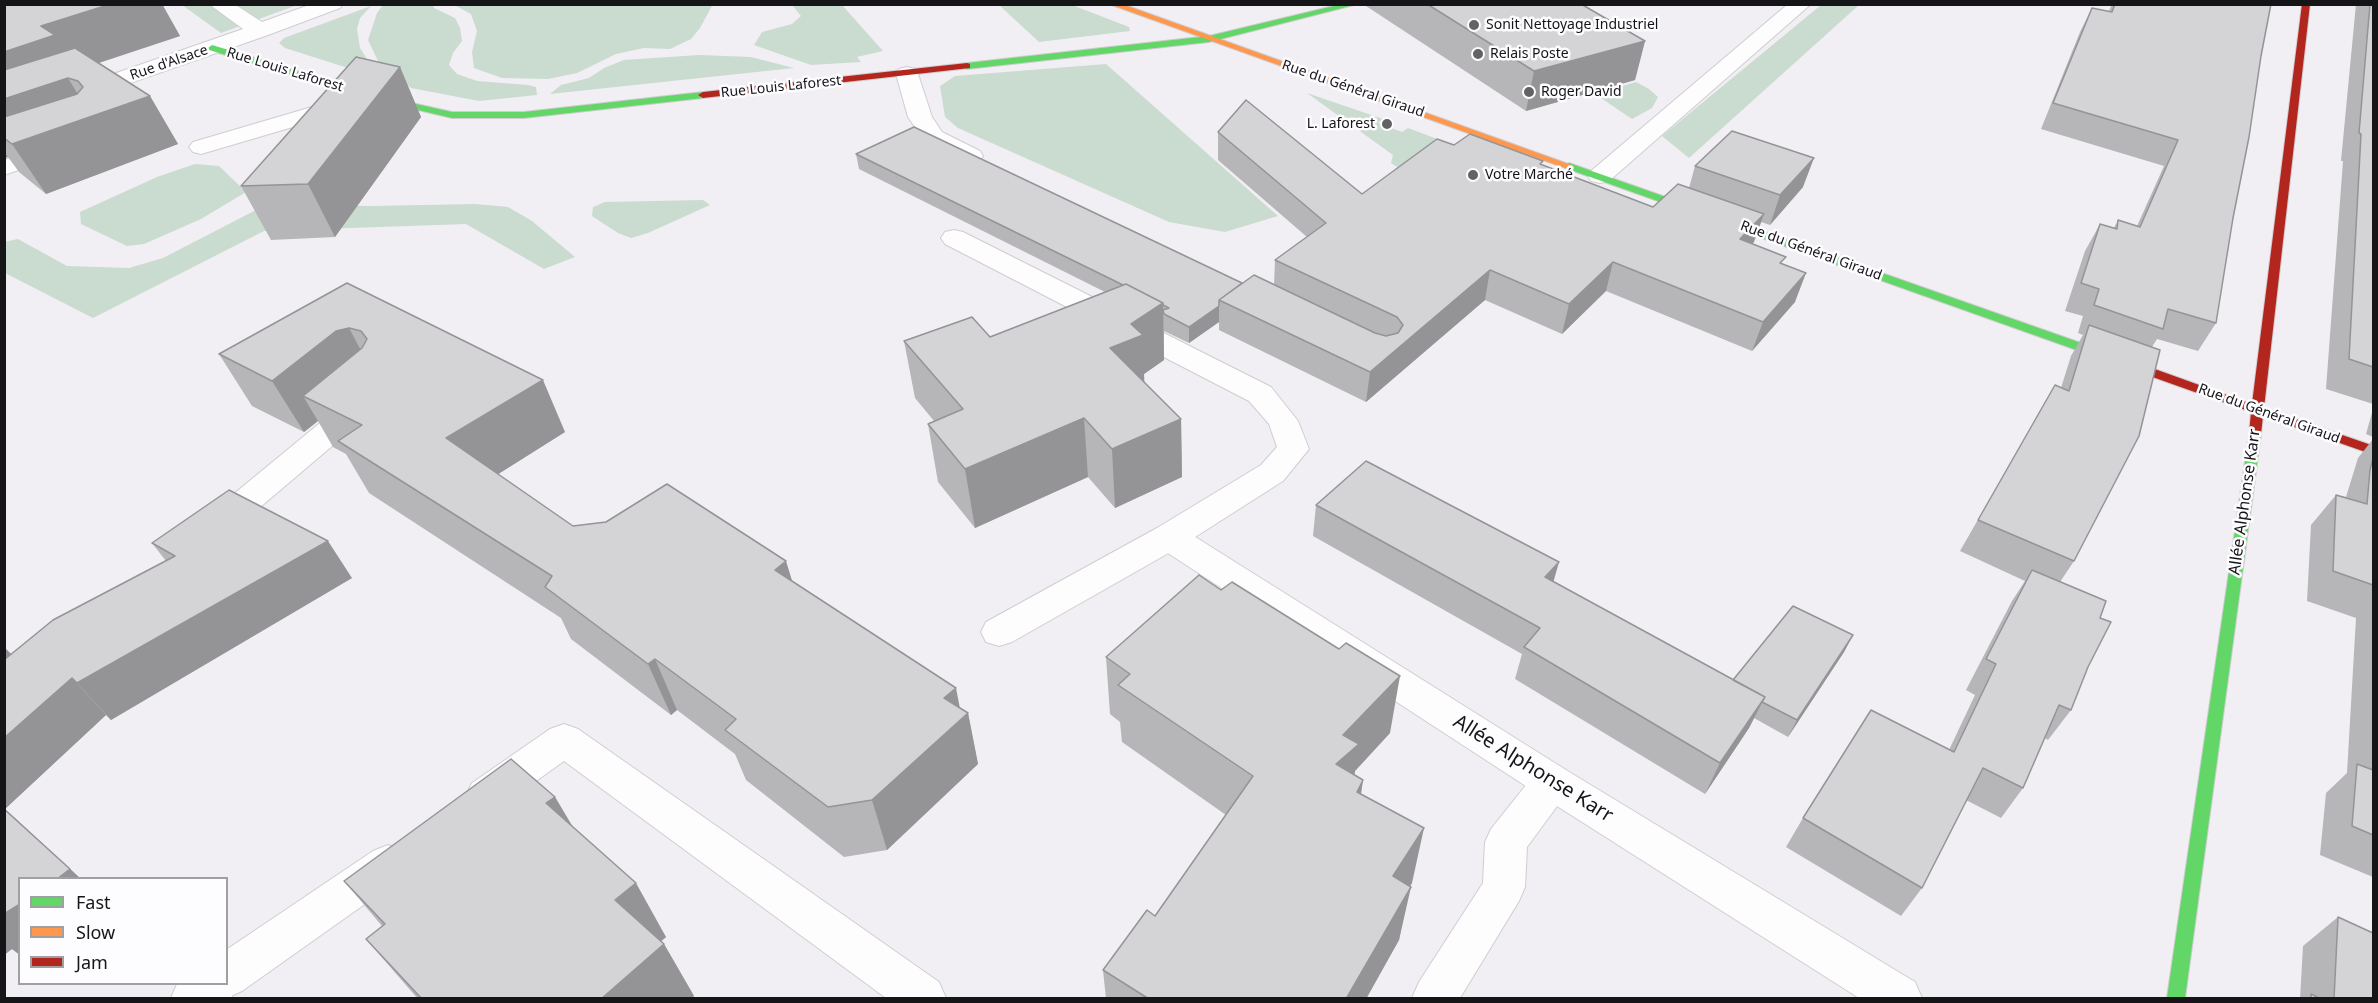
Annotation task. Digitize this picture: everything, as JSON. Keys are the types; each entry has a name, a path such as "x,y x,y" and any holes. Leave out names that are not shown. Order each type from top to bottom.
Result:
{"street":[{"path":"219,4 261,31"},
{"name":"Rue d'Alsace","path":"4,120 333,4"},
{"name":"Rue du Général Giraud","path":"1113,4 2373,451"},
{"name":"Rue Louis Laforest","path":"212,48 373,96 452,115 524,115 1209,39 1354,4"},
{"path":"1600,176 1801,4"},
{"name":"Allée Alphonse Karr","path":"2176,999 2258,410 2306,4"},
{"path":"900,74 920,117 933,137 997,168"},
{"path":"201,147 373,96"},
{"path":"4,168 77,142"},
{"path":"954,237 1260,394 1283,421 1293,448 1272,473 1169,537 999,632"},
{"path":"186,551 377,391"},
{"name":"Allée Alphonse Karr","path":"1169,537 1552,782 1899,999"},
{"path":"458,814 564,741 923,999"},
{"path":"1436,999 1504,887 1506,842 1552,782"},
{"path":"228,975 420,841"},
{"path":"194,999 214,985"}],"green space":[{"path":"300,4 221,33 182,5"},
{"path":"713,4 691,39 670,49 644,48 616,54 577,73 548,79 502,78 474,68 472,52 477,31 471,14 454,5"},
{"path":"383,5 433,5 434,8 455,18 460,28 462,41 453,53 449,65 457,74 477,81 536,87 537,95 479,101 411,88 379,63 368,40 377,13"},
{"path":"792,5 842,5 883,51 857,57 861,62 811,65 754,45 762,32 792,24 801,16"},
{"path":"999,5 1072,5 1129,27 1130,31 1039,42"},
{"path":"1821,5 1859,5 1689,158 1662,136"},
{"path":"371,6 360,18 357,29 360,48 370,64 348,68 285,48 279,43 284,38"},
{"path":"699,55 751,57 794,68 550,94 561,85 589,78 604,68 624,60"},
{"path":"1106,64 1278,216 1225,232 1169,222 958,128 945,117 940,86 955,76"},
{"path":"1636,82 1658,97 1652,108 1632,119 1595,94"},
{"path":"1307,93 1383,119 1378,123 1402,132 1408,128 1456,146 1409,175 1391,163 1393,155"},
{"path":"195,164 219,166 246,192 201,219 144,244 127,246 81,224 80,212 157,177"},
{"path":"703,200 710,205 648,233 631,238 618,233 592,216 593,207 605,202"},
{"path":"475,204 508,207 532,221 575,257 544,269 466,224 264,231 93,318 5,273 4,242 18,239 67,266 129,268 163,258 256,210 289,205"}],"building":[{"path":"4,4 111,4 41,26 55,35 4,52"},
{"path":"1427,4 1581,4 1645,41 1534,71"},
{"path":"2115,4 2271,4 2216,323 2168,309 2163,329 2094,305 2099,289 2081,283 2100,224 2117,229 2118,220 2140,227 2178,140 2053,103 2092,8 2112,12"},
{"path":"2370,4 2373,4 2373,367 2349,359 2361,134 2359,133"},
{"path":"75,48 150,96 12,144 4,138 4,117 77,94 83,87 78,81 68,78 4,99 4,70"},
{"path":"356,57 400,67 308,184 241,186"},
{"path":"1246,100 1362,194 1437,139 1454,145 1470,134 1543,161 1540,164 1653,207 1678,184 1764,214 1740,239 1786,257 1780,263 1806,273 1763,322 1613,262 1569,304 1490,270 1370,372 1219,300 1254,275 1375,333 1386,336 1398,333 1403,325 1397,317 1275,260 1326,223 1218,132"},
{"path":"914,127 1242,283 1219,300 1219,306 1189,327 1164,314 1163,310 1169,308 1163,303 856,154"},
{"path":"1732,131 1814,158 1780,195 1695,166"},
{"path":"347,283 543,380 446,438 573,526 606,522 667,484 786,561 775,570 956,688 944,698 968,713 872,800 828,807 725,730 736,719 655,659 648,664 545,587 552,576 338,441 362,425 303,396 362,348 367,339 361,331 349,328 336,331 272,381 219,354"},
{"path":"1126,284 1163,303 1131,324 1143,335 1110,348 1181,419 1112,449 1084,418 965,469 928,424 963,409 904,341 972,317 990,337"},
{"path":"2089,325 2160,350 2139,436 2074,561 1978,520 2055,385 2069,391"},
{"path":"2373,458 2373,585 2333,571 2336,495 2367,504"},
{"path":"1366,461 1559,562 1545,577 1765,697 1720,763 1524,647 1540,628 1316,505"},
{"path":"229,490 328,541 77,683 72,678 4,738 4,660 53,620 175,556 152,543"},
{"path":"2032,570 2106,601 2100,618 2111,622 2088,667 2071,710 2059,705 2023,788 1983,768 1922,888 1803,818 1871,710 1954,752 1996,664 1986,659"},
{"path":"1199,575 1221,590 1232,582 1339,649 1346,643 1400,676 1343,735 1359,744 1336,764 1363,780 1357,792 1424,828 1393,876 1411,887 1346,999 1149,999 1103,970 1147,910 1155,916 1253,776 1118,685 1130,674 1106,657"},
{"path":"1793,606 1853,635 1797,720 1762,702 1765,697 1733,680"},
{"path":"511,759 555,797 546,803 636,883 615,900 664,944 601,999 422,999 366,939 385,924 344,881"},
{"path":"2357,764 2373,770 2373,835 2352,826"},
{"path":"4,809 70,869 60,877 18,877 18,905 4,914"},
{"path":"2338,917 2373,933 2373,999 2334,999"},
{"path":"2311,994 2321,999 2311,999"}],"traffic: fast":[{"path":"967,66 1209,39 1354,4"},
{"path":"212,48 383,99 452,115 524,115 703,95"},
{"path":"1569,166 2134,366"},
{"path":"2176,998 2255,434"}],"traffic: slow":[{"path":"1113,4 1569,166"}],"traffic: jam":[{"path":"2255,434 2306,4"},
{"path":"703,95 967,66"},
{"path":"2134,366 2374,451"}],"place":[{"name":"Sonit Nettoyage Industriel","path":"1474,25"},
{"name":"Relais Poste","path":"1478,54"},
{"name":"Roger David","path":"1529,92"},
{"name":"L. Laforest","path":"1387,124"},
{"name":"Votre Marché","path":"1473,175"}]}
